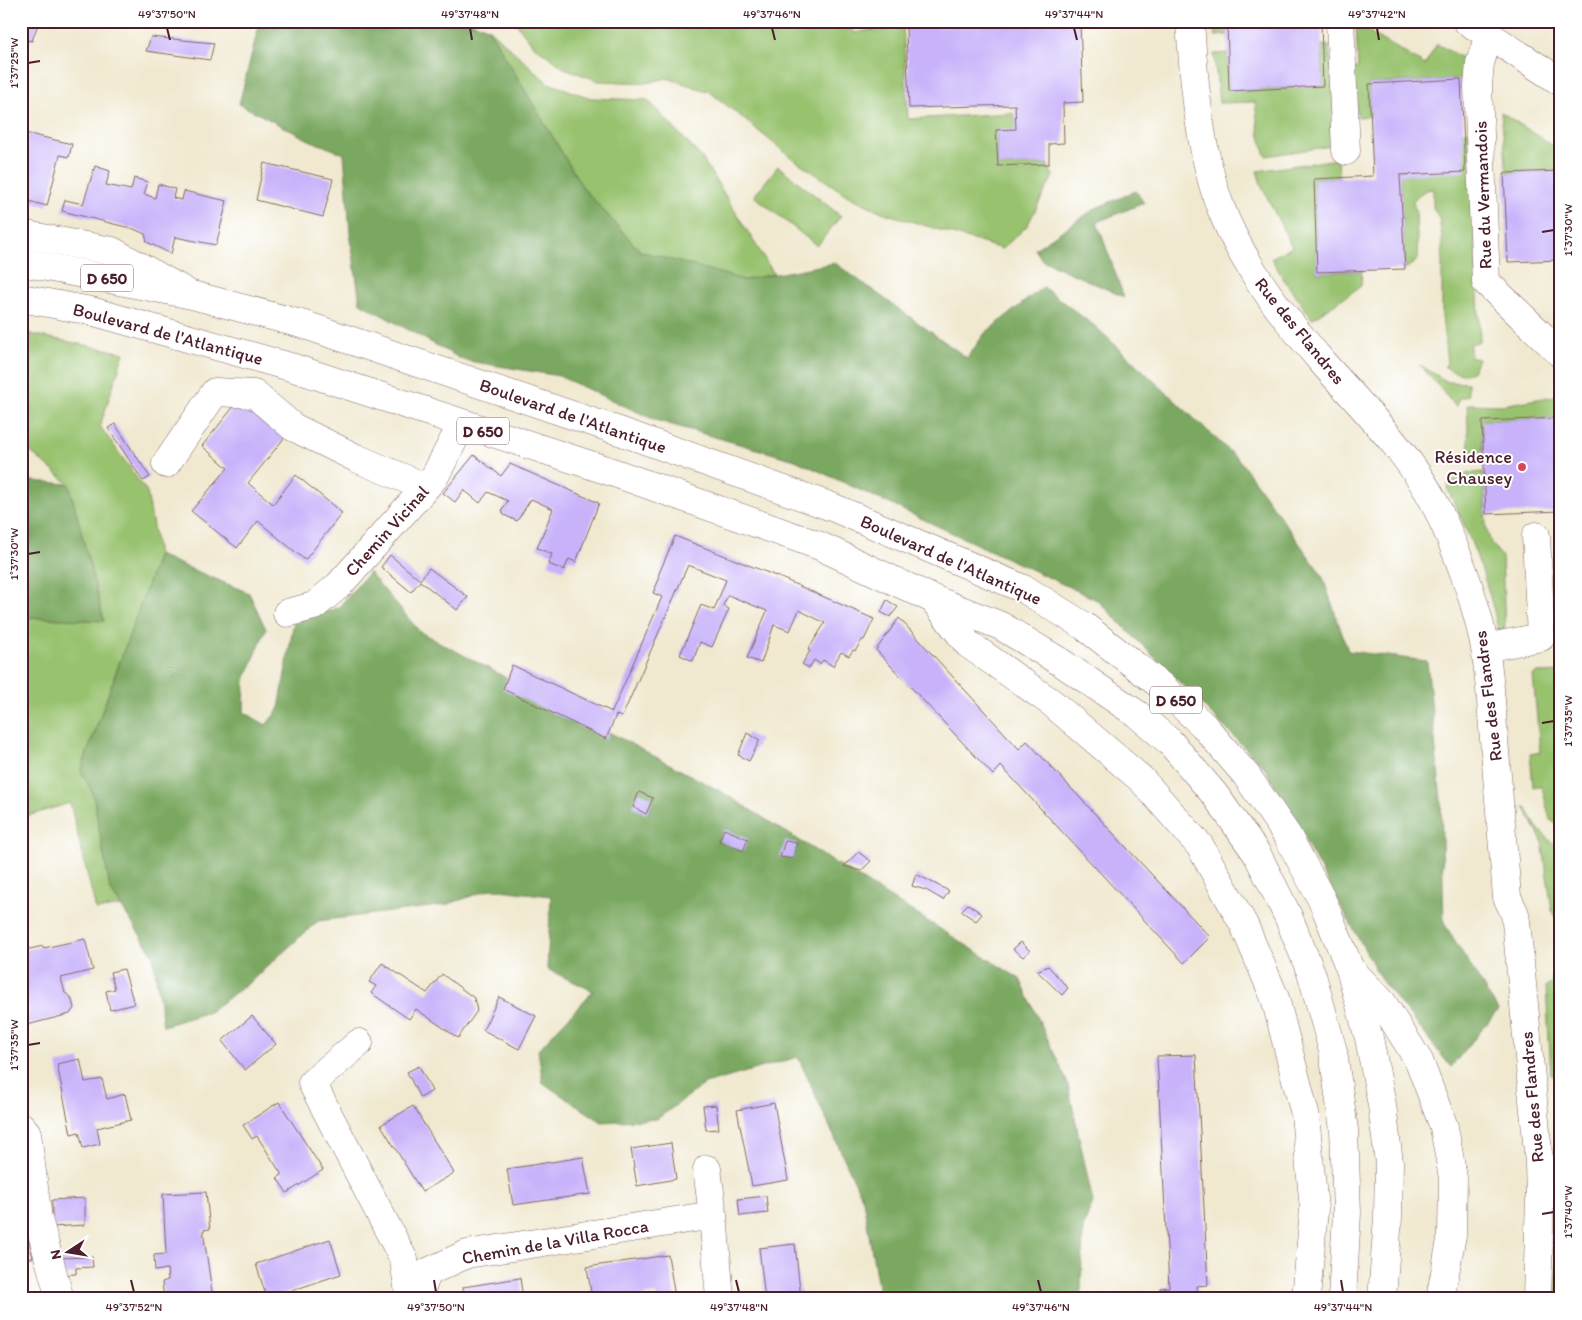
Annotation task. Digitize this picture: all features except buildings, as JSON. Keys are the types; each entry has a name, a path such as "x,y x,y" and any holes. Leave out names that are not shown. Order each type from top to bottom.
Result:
{"main road":[{"name":"Rue des Flandres","path":"1190,21 1195,78 1210,174 1228,226 1255,275 1270,297 1303,340 1411,466 1426,489 1435,505 1461,567 1484,644 1491,704 1507,897 1515,914 1539,1163 1537,1299"},
{"path":"1340,21 1346,151"},
{"path":"1478,28 1561,82"},
{"name":"Rue du Vermandois","path":"1478,28 1480,63 1478,79 1486,282 1561,354"},
{"name":"Boulevard de l'Atlantique","path":"21,234 112,251 192,295"},
{"name":"Boulevard de l'Atlantique","path":"21,262 192,295 305,325 622,432 832,507 1026,590 1084,626 1159,684 1204,726 1246,775 1287,835 1322,900 1350,969 1368,1038 1382,1105 1389,1164 1388,1216 1382,1299"},
{"name":"Boulevard de l'Atlantique","path":"21,298 91,311 276,363 612,472 820,546 933,599 1001,626 1070,668 1138,714 1170,742 1216,794 1257,854 1288,916 1312,975 1332,1051 1344,1130 1347,1213 1342,1299"},
{"path":"166,464 215,392 254,394 293,427 356,458 425,487"},
{"name":"Chemin Vicinal","path":"287,613 314,606 339,585 434,478 462,424"},
{"path":"1484,644 1541,637 1536,536"},
{"name":"Boulevard de l'Atlantique","path":"933,599 968,644 1052,703 1142,780 1200,846 1244,925 1275,998 1305,1114 1314,1209 1306,1299"},
{"path":"1350,969 1382,1002 1418,1061 1444,1127 1453,1178 1452,1235 1440,1299"},
{"path":"359,1043 312,1083 404,1260 410,1299"},
{"path":"21,1126 27,1133 38,1219 60,1299"},
{"path":"707,1169 720,1299"},
{"name":"Chemin de la Villa Rocca","path":"416,1299 428,1272 468,1254 713,1215"}],"green space":[{"path":"260,21 468,21 488,28 583,188 640,251 744,280 835,263 967,358 985,333 1043,287 1096,327 1241,462 1322,575 1348,651 1427,661 1441,800 1444,923 1498,1010 1451,1067 1382,981 1265,768 1097,600 795,460 655,420 559,376 463,360 360,303 350,233 344,154 309,140 239,104"},
{"path":"514,21 653,21 656,25 660,21 680,21 689,29 697,21 853,21 854,33 903,24 908,119 1013,113 1018,130 996,130 998,166 1047,164 1053,176 1027,226 1002,249 884,213 848,196 792,158 710,92 667,78 646,83 599,81 564,68 533,45"},
{"path":"1212,21 1227,21 1227,35 1215,36"},
{"path":"1356,24 1425,65 1437,44 1469,62 1470,81 1462,88 1461,79 1369,84 1371,116 1358,117 1351,69 1358,68"},
{"path":"488,28 548,83 591,98 648,100 702,158 774,274 744,280 640,251 583,188"},
{"path":"1322,45 1329,46 1338,145 1266,156 1259,133 1255,102 1219,103 1214,54 1228,53 1229,91 1323,86"},
{"path":"1501,112 1561,151 1561,171 1507,173"},
{"path":"1471,131 1480,340 1470,344 1470,357 1478,359 1474,368 1469,373 1462,374 1444,366 1446,366 1447,362 1442,316 1442,238 1439,218 1433,207 1433,189 1421,193 1413,202 1416,214 1418,260 1405,269 1400,175 1463,132"},
{"path":"1338,159 1339,178 1314,179 1317,272 1362,271 1361,286 1312,319 1271,258 1292,247 1262,187 1257,171"},
{"path":"778,166 841,216 817,246 754,196"},
{"path":"1136,191 1144,203 1097,222 1124,297 1042,260 1035,249 1096,208"},
{"path":"21,332 124,353 100,426 147,492 158,555 81,770 93,794 110,889 121,906 96,910 70,803 21,818 21,617 104,621 69,484 27,449 21,449"},
{"path":"1420,365 1448,382 1468,383 1468,396 1459,398 1456,407"},
{"path":"1561,395 1561,418 1482,421 1483,452 1469,453 1467,405 1502,405"},
{"path":"1484,472 1486,527 1491,543 1502,557 1505,629 1503,631 1498,629 1477,557 1447,488 1449,483 1468,473"},
{"path":"21,480 69,484 104,621 21,617"},
{"path":"158,555 249,593 266,629 245,680 244,712 266,725 279,709 294,620 338,608 369,572 420,632 722,792 1020,979 1067,1081 1093,1202 1083,1228 1079,1299 880,1299 863,1200 798,1057 705,1084 657,1119 602,1122 543,1083 538,1050 593,991 547,969 551,896 491,889 446,905 318,921 251,981 209,1012 163,1026 153,955 110,889 93,794 81,771"},
{"path":"1561,672 1561,749 1558,749 1561,826 1550,820 1542,787 1533,787 1530,754 1540,752 1533,675 1536,673"},
{"path":"1524,807 1526,807 1538,829 1561,850 1561,926 1552,910 1542,841"},
{"path":"1551,977 1561,980 1561,1077 1555,1077 1551,1074 1546,987 1552,983"},
{"path":"1560,1223 1561,1299 1555,1299 1555,1296"}],"place":[{"name":"Résidence Chausey","path":"1522,467"}]}
